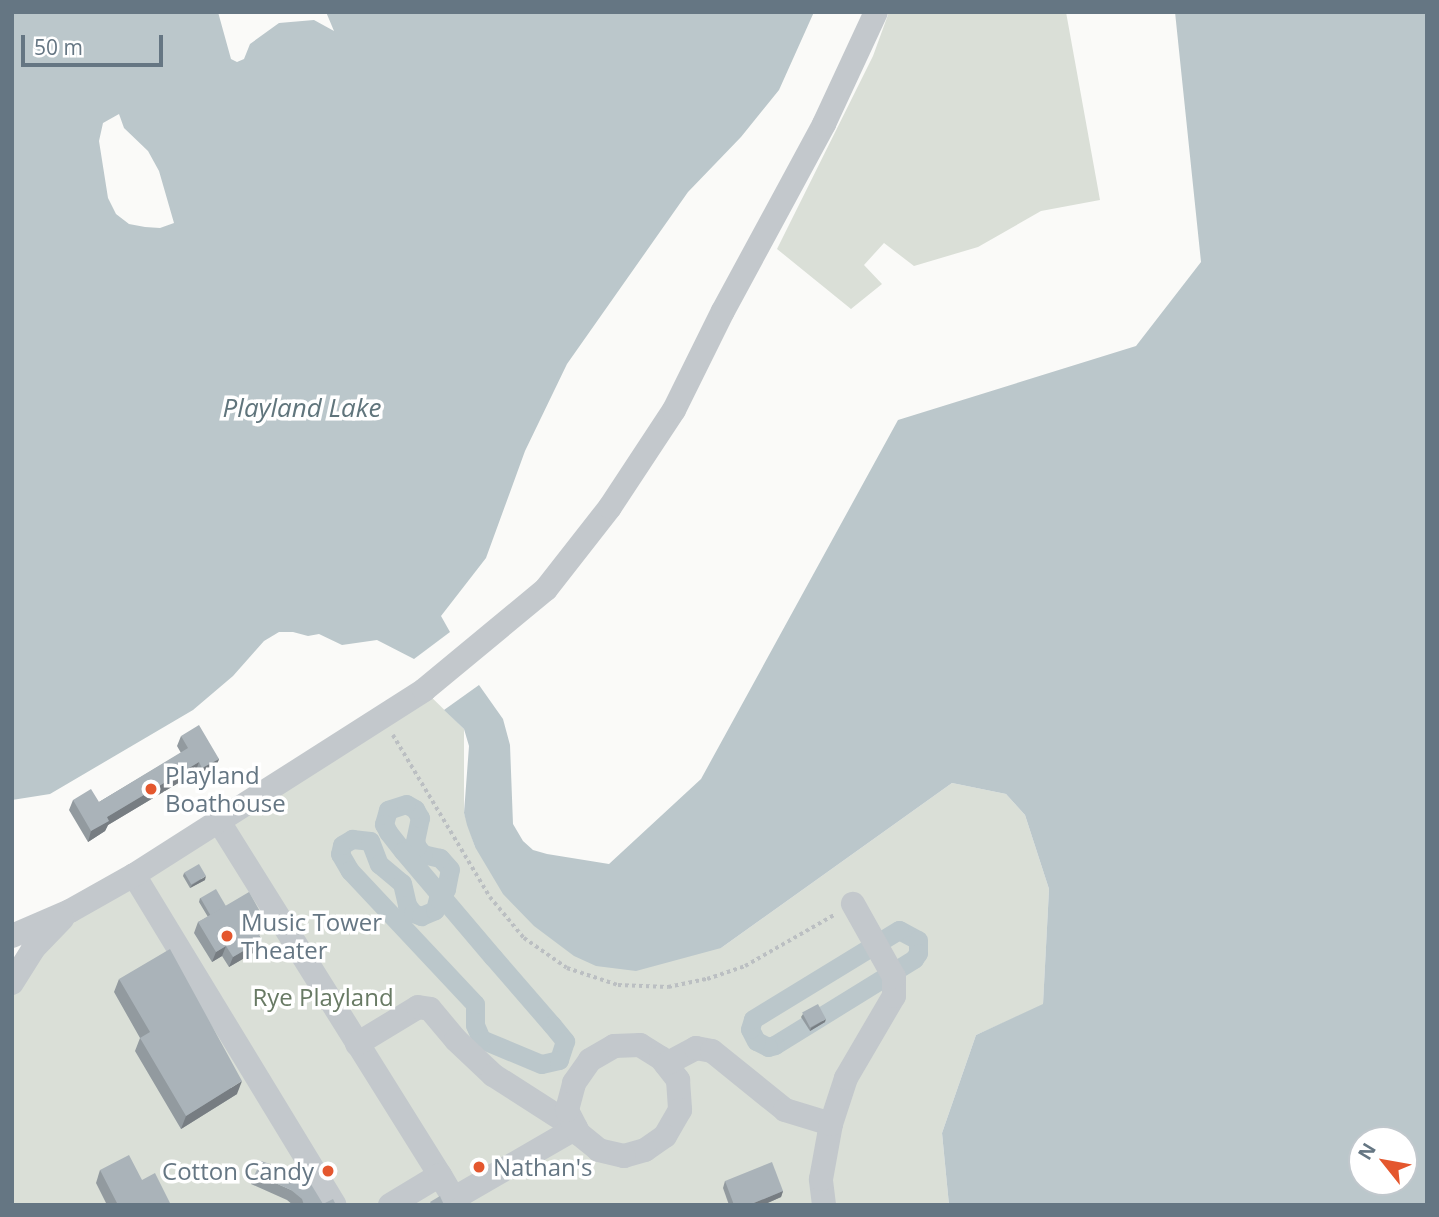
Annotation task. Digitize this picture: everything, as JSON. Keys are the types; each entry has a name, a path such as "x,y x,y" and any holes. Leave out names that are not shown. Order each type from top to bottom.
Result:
{"street":[{"path":"12,936 70,911 134,875 424,690 546,589 610,507 674,410 723,311 824,124 876,12"},
{"path":"218,820 455,1202 576,1128"},
{"path":"134,875 335,1205"},
{"path":"824,1205 821,1179 831,1124 846,1077 866,1038 894,996 894,977 853,904"},
{"path":"12,983 33,949 70,911"},
{"path":"357,1044 418,1007 430,1009 456,1040 493,1075 576,1128"},
{"path":"640,1045 666,1064 678,1080 680,1110 665,1136 645,1150 624,1156 599,1150 579,1134 576,1128 567,1110 574,1083 590,1060 614,1046 640,1045"},
{"path":"666,1064 696,1048 712,1051 785,1110 831,1124"},
{"path":"390,1205 439,1175"}],"path":[{"path":"382,715 490,897 524,938 567,968 618,985 668,987 707,979 745,966 853,904"}],"green space":[{"path":"889,12 1066,12 1100,200 1041,211 978,247 914,266 884,243 864,265 882,284 851,309 777,249 873,56"},
{"name":"Rye Playland","path":"424,690 464,729 464,813 475,847 721,948 952,783 1006,794 1025,815 1049,889 1043,1005 976,1035 942,1133 949,1205 12,1205 12,983 33,949"}],"water":[{"name":"Playland Lake","path":"12,12 218,12 231,59 237,62 244,59 250,44 279,23 314,20 334,31 326,12 814,12 779,90 741,137 688,192 567,364 525,451 486,558 441,616 450,632 414,659 377,640 342,645 319,634 308,636 279,632 264,641 233,676 193,710 50,794 12,800","holes":["119,114 124,128 148,151 159,171 174,223 160,228 145,227 129,224 116,214 108,198 99,141 103,123"]},
{"path":"1175,12 1427,12 1427,1205 949,1205 942,1133 976,1035 1043,1004 1049,889 1025,815 1006,794 952,783 721,948 636,971 596,966 574,956 534,926 503,894 475,847 467,825 464,813 469,746 464,729 444,710 479,685 503,719 510,745 513,824 523,841 533,850 547,854 609,864 701,779 898,420 1136,346 1201,262"}],"building":[{"name":"Playland Boathouse","path":"199,725 219,759 202,768 199,762 107,817 109,821 91,831 73,800 91,789 99,802 188,748 181,736"},
{"path":"199,864 206,876 191,885 184,872"},
{"path":"216,889 226,906 210,915 200,898"},
{"name":"Music Tower Theater","path":"249,892 266,922 255,929 262,940 233,957 226,946 216,952 198,922"},
{"path":"170,949 242,1081 186,1116 140,1038 150,1032 119,979"},
{"path":"818,1004 826,1019 810,1027 802,1012"},
{"path":"129,1155 142,1180 155,1173 171,1205 118,1205 100,1170"},
{"path":"261,1161 306,1176 323,1204 333,1199 336,1205 304,1205 302,1199 291,1190 255,1174"},
{"path":"772,1162 783,1191 749,1205 734,1205 725,1181"},
{"path":"440,1196 444,1205 432,1205 430,1202"}],"waterway":[{"path":"350,871 340,854 342,845 352,839 370,841 379,864 402,883 407,905 413,913 421,916 435,910 438,898 446,889 450,869 440,858 423,854 417,847 415,841 420,818 415,809 406,804 388,810 384,824 388,832 403,851 493,957 552,1025 565,1041 559,1060 541,1064 481,1039 475,1025 475,1004 350,871"},
{"path":"899,930 918,940 918,953 914,959 775,1045 768,1047 756,1041 750,1029 753,1019 899,930"}],"place":[{"name":"Playland Boathouse","path":"151,789"},
{"name":"Music Tower Theater","path":"227,936"},
{"name":"Nathan's","path":"479,1167"},
{"name":"Cotton Candy","path":"328,1171"}]}
